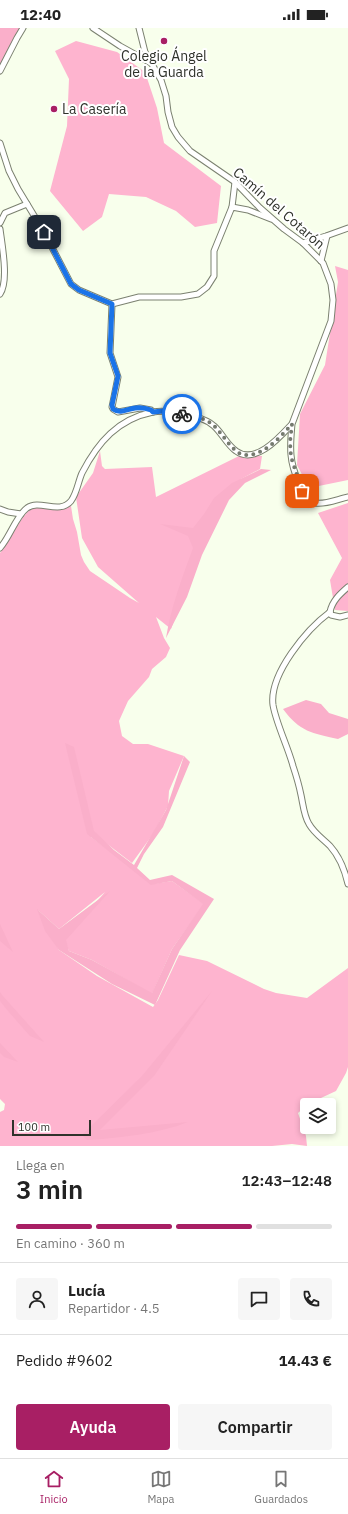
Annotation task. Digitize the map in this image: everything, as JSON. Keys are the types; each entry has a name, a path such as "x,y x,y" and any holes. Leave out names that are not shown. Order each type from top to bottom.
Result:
{"street":[{"path":"0,71 23,28"},
{"path":"93,28 120,46 150,62"},
{"name":"Camín del Cotarón","path":"139,28 145,52 161,80 166,96 172,127 178,137 190,151 235,182 274,220 303,243 321,261 332,289 334,300 331,322 292,424 290,442 291,457 302,491 310,501 316,503 348,497"},
{"path":"0,143 9,171 56,253 71,284 79,290 112,304 139,296 181,297 198,294 207,288 214,276 214,251 232,207 235,182"},
{"path":"0,223 5,213 27,204"},
{"path":"232,207 248,210 274,220"},
{"path":"303,243 348,228"},
{"path":"0,229 4,280 0,294"},
{"path":"321,261 327,236"},
{"path":"112,304 110,353 118,376 112,405 113,409 118,412 135,408 146,408 153,412"},
{"path":"0,548 7,539 21,514 28,507 57,507 64,506 70,502 82,474 93,455 109,434 122,424 137,417 153,412 169,412 207,421 214,425 235,450 242,455 253,454 264,450 274,443 292,424"},
{"path":"0,509 21,514"},
{"path":"348,587 340,594 331,606 330,612 303,637 288,660 275,687 273,704 292,762 307,819 315,832 336,854 348,884"},
{"path":"330,612 331,615 335,617 348,615"}],"shaded area":[{"path":"0,28 23,28 0,71"},
{"path":"76,41 117,52 145,72 157,108 164,143 221,186 217,223 195,227 176,211 146,197 109,194 102,217 83,231 50,191 67,126 69,79 55,51"},
{"path":"335,266 348,270 348,480 309,488 297,465 300,414 325,365 338,282"},
{"path":"100,451 102,466 105,469 152,467 156,497 239,456 262,456 260,469 241,479 202,541 171,629 156,617 164,638 170,648 166,657 152,669 149,677 128,701 119,721 122,736 133,744 148,744 184,756 169,791 168,806 153,834 132,863 98,837 91,837 153,884 172,881 204,904 172,949 152,994 92,960 69,951 64,939 105,892 59,929 38,910 59,950 97,976 153,1007 158,1000 179,955 207,961 264,989 276,993 307,998 348,968 348,1067 336,1091 321,1098 300,1098 300,1111 298,1113 300,1119 300,1134 305,1134 307,1146 292,1144 272,1146 0,1146 0,1112 4,1110 5,1104 0,1099 0,553 25,514 30,510 34,508 62,509 71,506 81,555 90,571 139,603 98,567 82,538 76,497 93,473"},
{"path":"261,469 271,470 245,483 229,500 202,555 187,597 166,638 174,604 193,548 188,536 160,524 193,528 214,498 232,483"},
{"path":"348,503 348,611 335,610 330,580 342,558 318,513"},
{"path":"306,700 321,704 329,713 348,719 348,734 338,739 314,733 295,723 283,709"},
{"path":"65,743 74,747 94,831 114,850 134,865 166,810 184,756 190,762 163,827 144,854 137,868 150,880 172,875 214,899 180,950 155,1005 112,984 59,950 45,931 37,909 59,929 110,891 66,940 69,951 92,960 152,993 172,949 203,904 172,881 151,885 87,834"},
{"path":"0,924 13,952 0,941"},
{"path":"212,991 154,1076 100,1130 188,1122 164,1130 125,1137 87,1140 82,1135 142,1076"},
{"path":"0,992 44,1042 30,1036 8,1011 0,1001"},
{"path":"0,1043 18,1062 4,1057 0,1053"}],"way so far":[{"path":"182,414 200,418 214,425 235,450 242,455 253,454 264,450 274,443 292,424 290,442 291,457 302,491"}],"place":[{"name":"Colegio Ángel de la Guarda","path":"164,41"},
{"name":"La Casería","path":"54,109"}],"route":[{"path":"44,232 71,284 79,290 112,304 110,353 118,376 112,405 113,409 118,412 135,408 146,408 153,412 163,411 182,414"}]}
